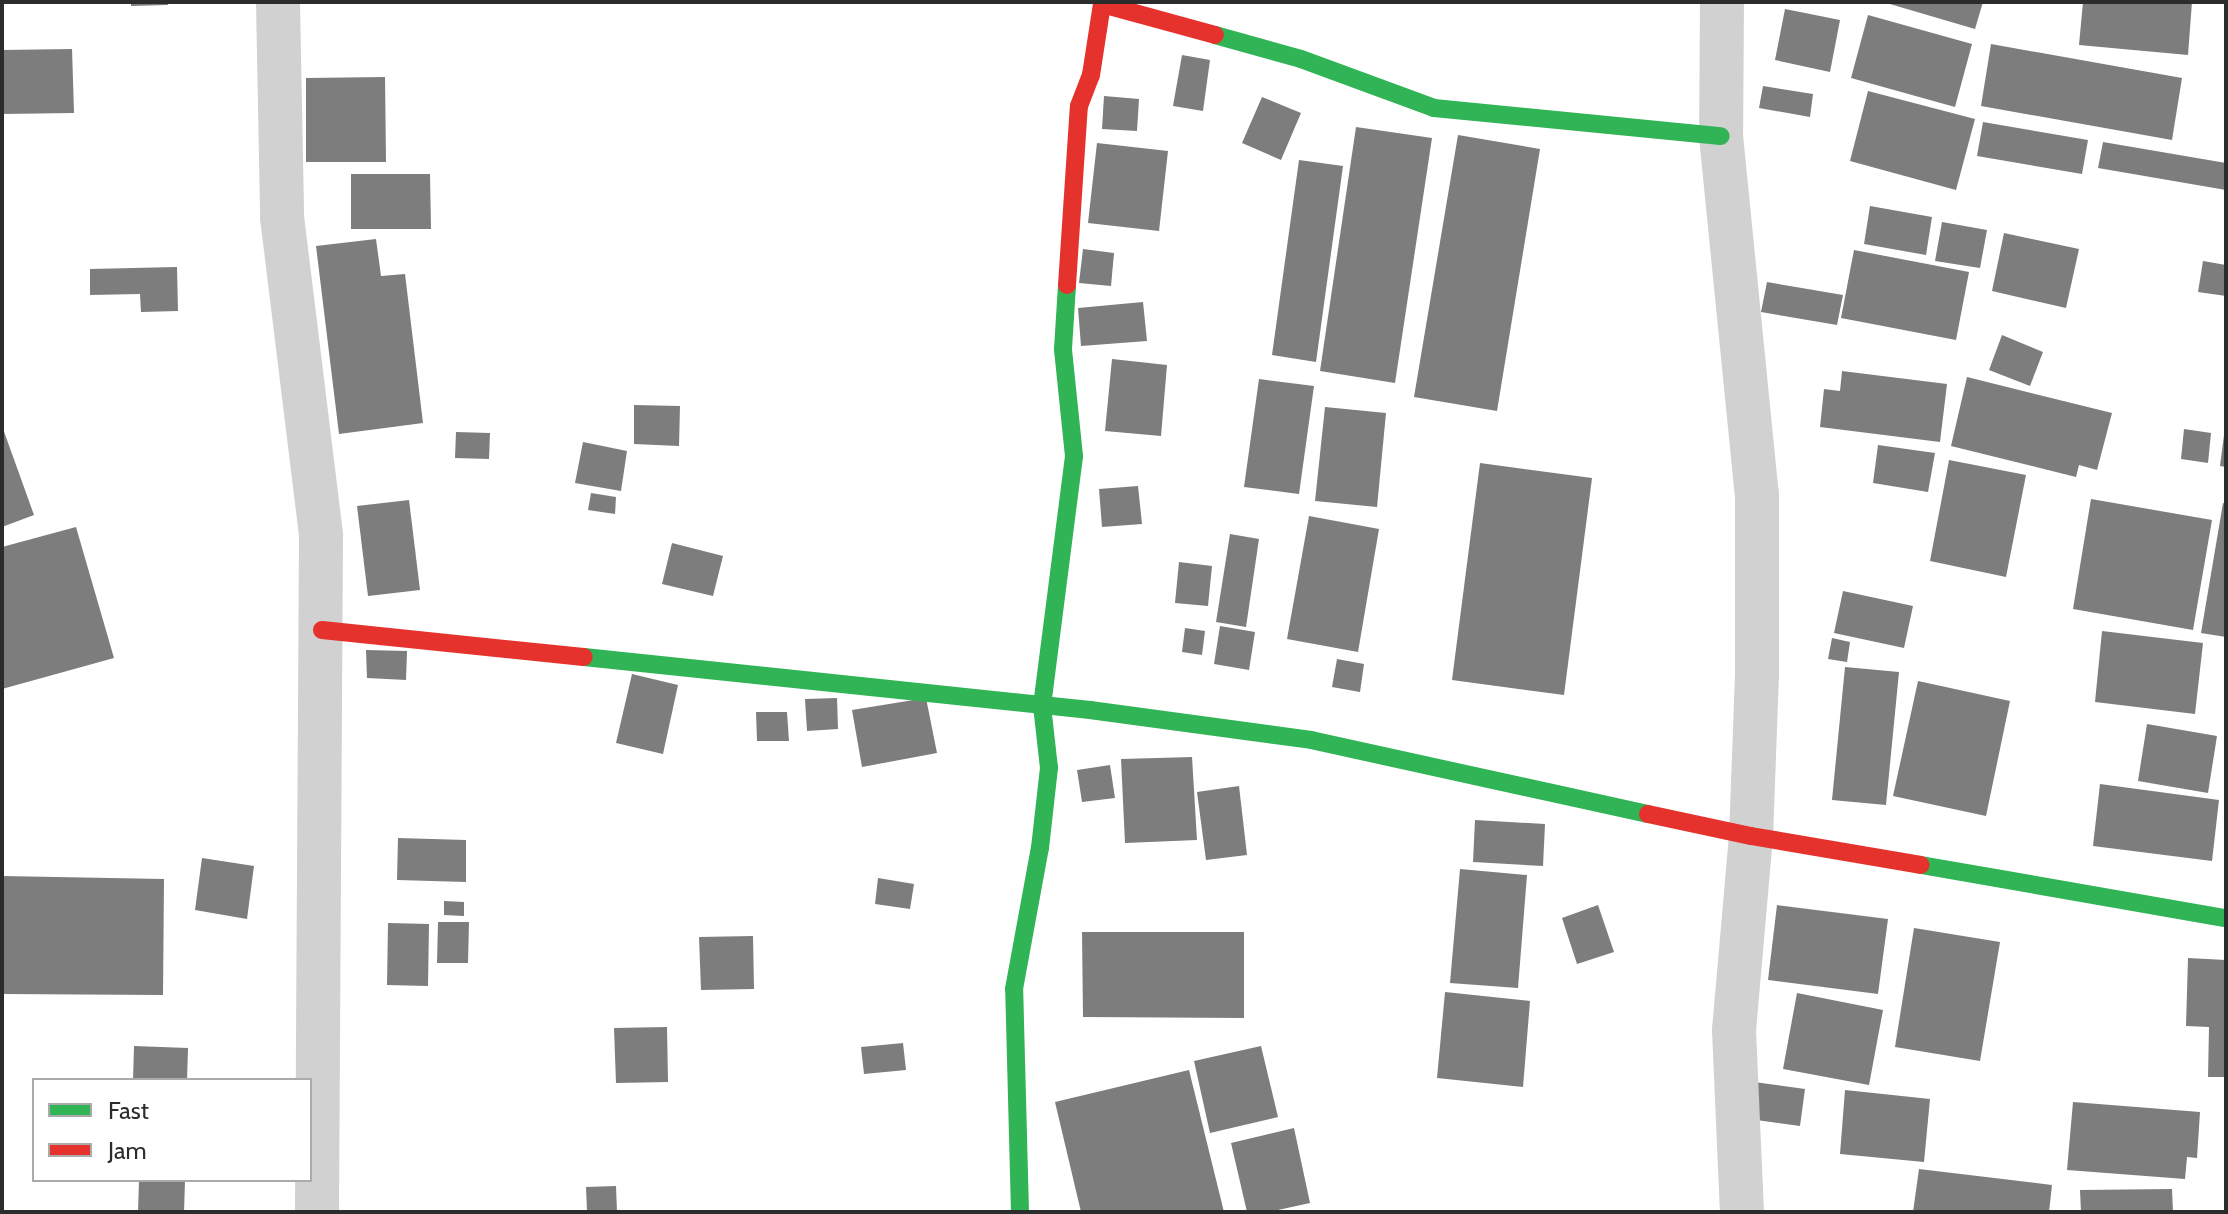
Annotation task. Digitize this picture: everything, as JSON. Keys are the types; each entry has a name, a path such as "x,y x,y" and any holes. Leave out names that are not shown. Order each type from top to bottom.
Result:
{"street":[{"path":"278,2 282,217 321,536 317,1212"},
{"path":"1722,2 1721,136 1757,494 1757,674 1751,836 1734,1030 1742,1212"},
{"path":"1020,1212 1014,989 1040,848 1049,768 1042,706 1074,456 1063,349 1079,106 1091,75 1102,3 1301,59 1434,108 1721,136"},
{"path":"322,630 1042,706 1311,740 1751,836 2226,918"}],"building":[{"path":"131,2 168,2 168,5 131,6"},
{"path":"1883,2 1983,2 1975,29"},
{"path":"2083,2 2192,2 2188,55 2079,45"},
{"path":"1785,9 1840,20 1830,72 1775,60"},
{"path":"1868,15 1972,44 1955,107 1851,78"},
{"path":"1991,44 2182,78 2172,140 1981,106"},
{"path":"72,49 74,113 2,114 2,50"},
{"path":"1182,55 1210,60 1203,111 1173,106"},
{"path":"385,77 386,162 306,162 306,78"},
{"path":"1763,86 1813,94 1810,117 1759,108"},
{"path":"1868,91 1975,119 1956,190 1850,161"},
{"path":"1104,96 1139,99 1137,131 1102,129"},
{"path":"1262,97 1301,113 1281,160 1242,143"},
{"path":"1983,122 2088,140 2082,174 1977,156"},
{"path":"1356,127 1432,138 1395,383 1320,371"},
{"path":"1458,135 1540,149 1497,411 1414,397"},
{"path":"2103,142 2226,163 2226,190 2098,168"},
{"path":"1097,143 1168,151 1159,231 1088,223"},
{"path":"1299,160 1343,166 1316,362 1272,355"},
{"path":"351,174 430,174 431,229 351,229"},
{"path":"1870,206 1932,217 1926,255 1864,244"},
{"path":"1942,222 1987,230 1980,268 1935,261"},
{"path":"2004,233 2079,249 2066,308 1992,291"},
{"path":"376,239 381,276 405,274 423,423 339,434 316,246"},
{"path":"1083,249 1114,253 1111,286 1079,283"},
{"path":"1854,250 1969,272 1956,340 1841,318"},
{"path":"2203,261 2226,265 2226,296 2198,292"},
{"path":"177,267 178,311 141,312 140,294 90,295 90,269"},
{"path":"1767,282 1843,295 1837,325 1761,312"},
{"path":"1143,302 1147,341 1081,346 1078,308"},
{"path":"2002,335 2043,352 2030,386 1989,370"},
{"path":"1112,359 1167,365 1161,436 1105,431"},
{"path":"1842,371 1947,384 1940,442 1820,427 1824,389 1840,391"},
{"path":"1967,377 2112,413 2097,470 2079,465 2076,477 1951,446"},
{"path":"1259,379 1314,386 1299,494 1244,487"},
{"path":"634,405 680,406 679,446 634,444"},
{"path":"1325,407 1386,413 1377,507 1315,501"},
{"path":"2,426 34,515 2,527"},
{"path":"2184,429 2211,433 2208,463 2181,459"},
{"path":"456,432 490,433 489,459 455,458"},
{"path":"2226,436 2226,467 2220,466"},
{"path":"583,442 627,451 621,491 575,483"},
{"path":"1878,445 1935,453 1928,492 1873,483"},
{"path":"1949,460 2026,475 2006,577 1930,561"},
{"path":"1480,463 1592,478 1564,695 1452,680"},
{"path":"1138,486 1142,524 1102,527 1099,489"},
{"path":"591,493 616,497 615,514 588,510"},
{"path":"2091,499 2212,520 2193,630 2073,609"},
{"path":"409,500 420,590 368,596 357,506"},
{"path":"2223,503 2226,504 2226,637 2201,633"},
{"path":"1309,516 1379,529 1358,652 1287,639"},
{"path":"76,527 114,658 2,689 2,547"},
{"path":"1230,534 1259,539 1246,627 1216,622"},
{"path":"672,543 723,556 713,596 662,584"},
{"path":"1179,562 1212,566 1208,606 1175,603"},
{"path":"1843,591 1913,606 1904,648 1834,633"},
{"path":"1220,626 1255,632 1249,670 1214,664"},
{"path":"1185,628 1205,631 1202,655 1182,652"},
{"path":"2102,631 2203,643 2195,714 2095,702"},
{"path":"1832,638 1850,642 1847,662 1828,659"},
{"path":"366,650 407,651 406,680 367,678"},
{"path":"1337,659 1364,664 1360,692 1332,687"},
{"path":"1845,667 1899,672 1886,805 1832,800"},
{"path":"632,674 678,685 663,754 616,743"},
{"path":"1918,681 2010,701 1986,816 1893,796"},
{"path":"837,698 838,729 807,731 805,699"},
{"path":"926,698 937,753 862,767 852,710"},
{"path":"756,712 787,712 789,741 757,741"},
{"path":"2147,724 2217,736 2208,793 2138,781"},
{"path":"1192,757 1197,840 1125,843 1121,759"},
{"path":"1110,765 1115,798 1082,802 1077,770"},
{"path":"2100,784 2219,800 2212,861 2093,846"},
{"path":"1239,786 1247,855 1206,860 1197,792"},
{"path":"1475,820 1545,824 1543,866 1473,862"},
{"path":"398,838 466,840 466,882 397,880"},
{"path":"202,858 254,866 247,919 195,910"},
{"path":"1460,869 1527,875 1518,988 1450,983"},
{"path":"2,876 164,879 163,995 2,994"},
{"path":"878,878 914,884 910,909 875,904"},
{"path":"444,901 464,902 464,916 444,915"},
{"path":"1598,905 1614,952 1577,964 1562,918"},
{"path":"1777,905 1888,919 1878,994 1768,980"},
{"path":"438,922 469,922 468,963 437,963"},
{"path":"388,923 429,924 428,986 387,985"},
{"path":"1914,928 2000,942 1980,1061 1895,1047"},
{"path":"1082,932 1244,932 1244,1018 1083,1017"},
{"path":"753,936 754,989 701,990 699,937"},
{"path":"2188,958 2226,960 2226,1077 2208,1077 2209,1027 2186,1026"},
{"path":"1445,992 1530,1001 1523,1087 1437,1078"},
{"path":"1797,993 1883,1010 1869,1085 1783,1069"},
{"path":"667,1027 668,1082 616,1083 614,1028"},
{"path":"903,1043 906,1070 864,1074 861,1047"},
{"path":"134,1046 188,1048 187,1078 133,1078"},
{"path":"1261,1046 1278,1117 1210,1133 1194,1061"},
{"path":"1189,1070 1224,1212 1081,1212 1055,1102"},
{"path":"1754,1082 1805,1089 1800,1126 1749,1119"},
{"path":"1845,1090 1930,1099 1924,1162 1840,1154"},
{"path":"2073,1102 2200,1112 2197,1158 2187,1157 2185,1179 2067,1170"},
{"path":"1294,1128 1310,1203 1269,1212 1247,1212 1231,1143"},
{"path":"1919,1169 2052,1185 2049,1212 1913,1212"},
{"path":"139,1182 185,1182 184,1212 138,1212"},
{"path":"616,1186 617,1212 587,1212 586,1187"},
{"path":"2172,1189 2173,1212 2081,1212 2080,1190"}],"traffic: fast":[{"path":"1215,35 1301,59 1434,108 1721,136"},
{"path":"1020,1212 1014,989 1040,848 1049,768 1042,706 1074,456 1063,349 1067,285"},
{"path":"584,657 1090,710 1311,740 1648,814"},
{"path":"1921,865 2226,918"}],"traffic: jam":[{"path":"1067,285 1079,106 1091,75 1102,4 1215,35"},
{"path":"322,630 584,657"},
{"path":"1648,814 1751,836 1921,865"}]}
